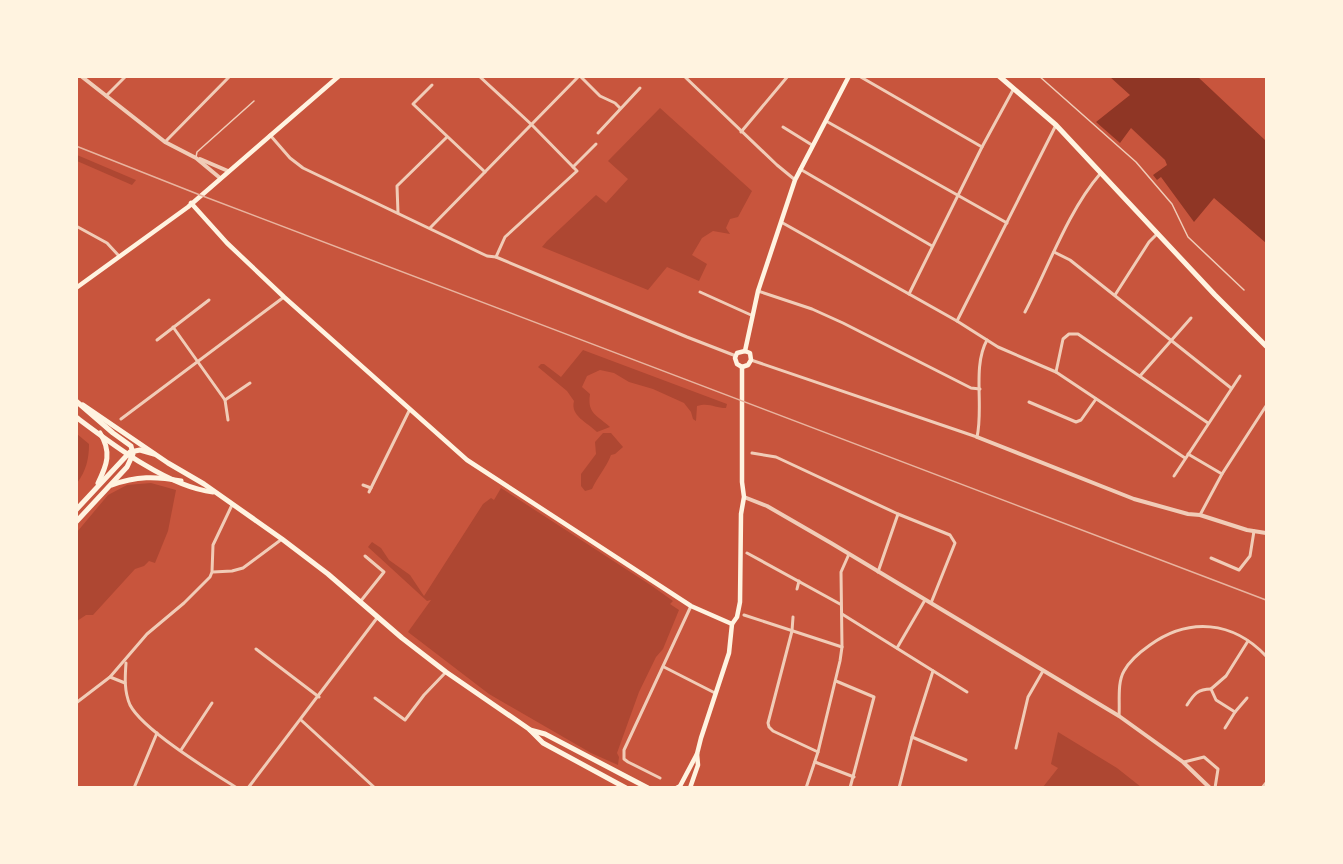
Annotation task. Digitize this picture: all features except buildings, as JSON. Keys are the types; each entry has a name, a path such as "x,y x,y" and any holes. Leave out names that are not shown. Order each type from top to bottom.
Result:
{"main road":[{"path":"76,288 191,203 339,76"},
{"path":"745,351 758,291 795,180 849,76"},
{"path":"999,76 1056,125 1215,295 1266,345"},
{"path":"191,203 227,243 284,297 476,467 691,606 732,624"},
{"path":"739,351 750,353 751,360 748,365 742,367 736,362 739,351"},
{"path":"678,787 697,754 729,653 732,624 738,614 740,602 741,514 744,496 742,367"},
{"path":"76,401 129,444 131,453 127,466 76,522"},
{"path":"76,401 154,454 204,484 282,539 446,672 529,729 543,743 626,788"},
{"path":"76,417 157,471 201,490 213,492"},
{"path":"96,487 108,460 107,449 100,433"},
{"path":"76,510 131,453 145,450 154,454"},
{"path":"108,487 133,478 151,476 181,482"},
{"path":"529,729 546,734 648,788"},
{"path":"691,785 698,765 697,754"}],"street":[{"path":"81,76 165,142 196,158 220,178"},
{"path":"106,96 126,76"},
{"path":"165,142 230,76"},
{"path":"478,76 577,171 505,237 496,257"},
{"path":"430,228 579,76 600,96 615,103 621,109"},
{"path":"684,76 741,132 795,180"},
{"path":"741,132 788,76"},
{"path":"859,76 982,147"},
{"path":"432,85 413,104 485,172"},
{"path":"598,133 640,88"},
{"path":"909,294 1014,88"},
{"path":"825,120 1007,223"},
{"path":"957,321 1056,125"},
{"path":"783,127 812,145"},
{"path":"270,135 290,158 303,168 487,256 496,257 736,356"},
{"path":"398,213 398,186 444,138 448,137"},
{"path":"573,167 596,144"},
{"path":"196,158 206,160 228,171"},
{"path":"800,169 932,246"},
{"path":"1025,312 1054,252 1090,186 1101,172"},
{"path":"780,222 1009,352 1056,372 1185,458"},
{"path":"76,226 107,243 119,256"},
{"path":"1114,296 1149,242 1158,233"},
{"path":"1054,252 1070,260 1231,388"},
{"path":"758,291 833,318 971,388 980,389"},
{"path":"700,292 751,315"},
{"path":"121,419 284,297"},
{"path":"157,340 209,300"},
{"path":"1140,376 1191,318"},
{"path":"173,327 225,400 228,420"},
{"path":"1056,372 1063,339 1075,333 1208,423"},
{"path":"977,437 980,412 980,359 987,340"},
{"path":"751,360 977,437 1134,499 1266,533"},
{"path":"1174,476 1240,376"},
{"path":"225,400 250,383"},
{"path":"1029,402 1076,422 1081,420 1096,399"},
{"path":"1200,515 1222,474 1266,406"},
{"path":"363,485 370,490 410,409"},
{"path":"752,453 776,457 898,514 950,535 955,543 931,603"},
{"path":"1188,454 1222,474"},
{"path":"744,496 767,506 1044,669 1119,716 1183,762 1210,788"},
{"path":"76,703 110,677 147,634 204,584 212,572 213,545 232,503"},
{"path":"878,572 898,514"},
{"path":"1211,558 1239,570 1250,556 1254,531"},
{"path":"212,572 243,568 282,539"},
{"path":"747,553 840,604"},
{"path":"806,788 818,752 836,681 842,646 841,572 849,554"},
{"path":"360,602 384,572 365,556"},
{"path":"797,589 799,581"},
{"path":"897,648 925,600"},
{"path":"660,778 624,759 624,750 691,606"},
{"path":"744,615 842,646"},
{"path":"842,615 967,692"},
{"path":"793,617 792,631 768,723 773,731 818,752"},
{"path":"248,788 378,618"},
{"path":"1119,716 1121,680 1124,671 1137,653 1154,641 1184,627 1198,626 1230,632 1248,641 1266,656"},
{"path":"1187,705 1195,693 1211,688 1226,676 1248,641"},
{"path":"256,649 318,697"},
{"path":"126,661 125,683 130,704 136,715 157,734 237,788"},
{"path":"664,667 717,694"},
{"path":"1016,748 1029,696 1044,669"},
{"path":"899,788 912,737 934,671"},
{"path":"375,698 405,720 446,672"},
{"path":"110,677 125,683"},
{"path":"836,681 874,698 850,788"},
{"path":"1211,688 1216,700 1234,712"},
{"path":"1225,728 1234,712 1247,698"},
{"path":"181,750 212,703"},
{"path":"301,720 375,788"},
{"path":"134,788 157,734"},
{"path":"912,737 966,760"},
{"path":"1183,762 1204,757 1218,769 1215,788"},
{"path":"815,762 854,777"},
{"path":"366,788 369,783"},
{"path":"1262,788 1266,783"}],"lane":[{"path":"1040,76 1136,162 1172,204 1188,237 1244,290"},
{"path":"196,158 197,152 254,101"}],"shaded area":[{"path":"1110,77 1198,77 1266,141 1266,243 1214,198 1194,222 1161,177 1157,180 1153,175 1167,165 1165,160 1131,128 1120,143 1096,122 1130,95"},
{"path":"660,108 752,191 738,217 730,219 726,228 730,234 713,231 702,238 692,255 707,264 699,281 667,267 648,290 542,247 596,195 606,203 628,179 608,161"},
{"path":"77,155 136,180 132,185 77,161"},
{"path":"583,350 727,404 726,408 697,406 696,421 684,403 653,389 629,382 614,373 600,370 587,376 582,387 590,394 589,401 592,410 610,427 597,432 574,411 574,401 567,391 538,367 544,364 561,377"},
{"path":"603,433 611,433 623,447 611,455 592,489 585,491 581,486 581,474 596,454 595,442"},
{"path":"77,434 89,444 86,465 77,483"},
{"path":"151,483 176,490 168,531 155,563 149,561 144,566 135,569 93,615 86,615 77,621 77,532 108,495 127,485"},
{"path":"501,488 652,586 673,601 670,604 679,610 663,649 656,657 639,692 617,753 618,765 591,753 489,694 408,632 431,600 427,601 368,547 372,542 381,548 389,560 410,575 424,596 483,504 491,498 494,500"},
{"path":"1058,732 1117,768 1141,787 1043,787 1058,768 1051,764"}],"railway":[{"path":"76,146 1266,600"}]}
